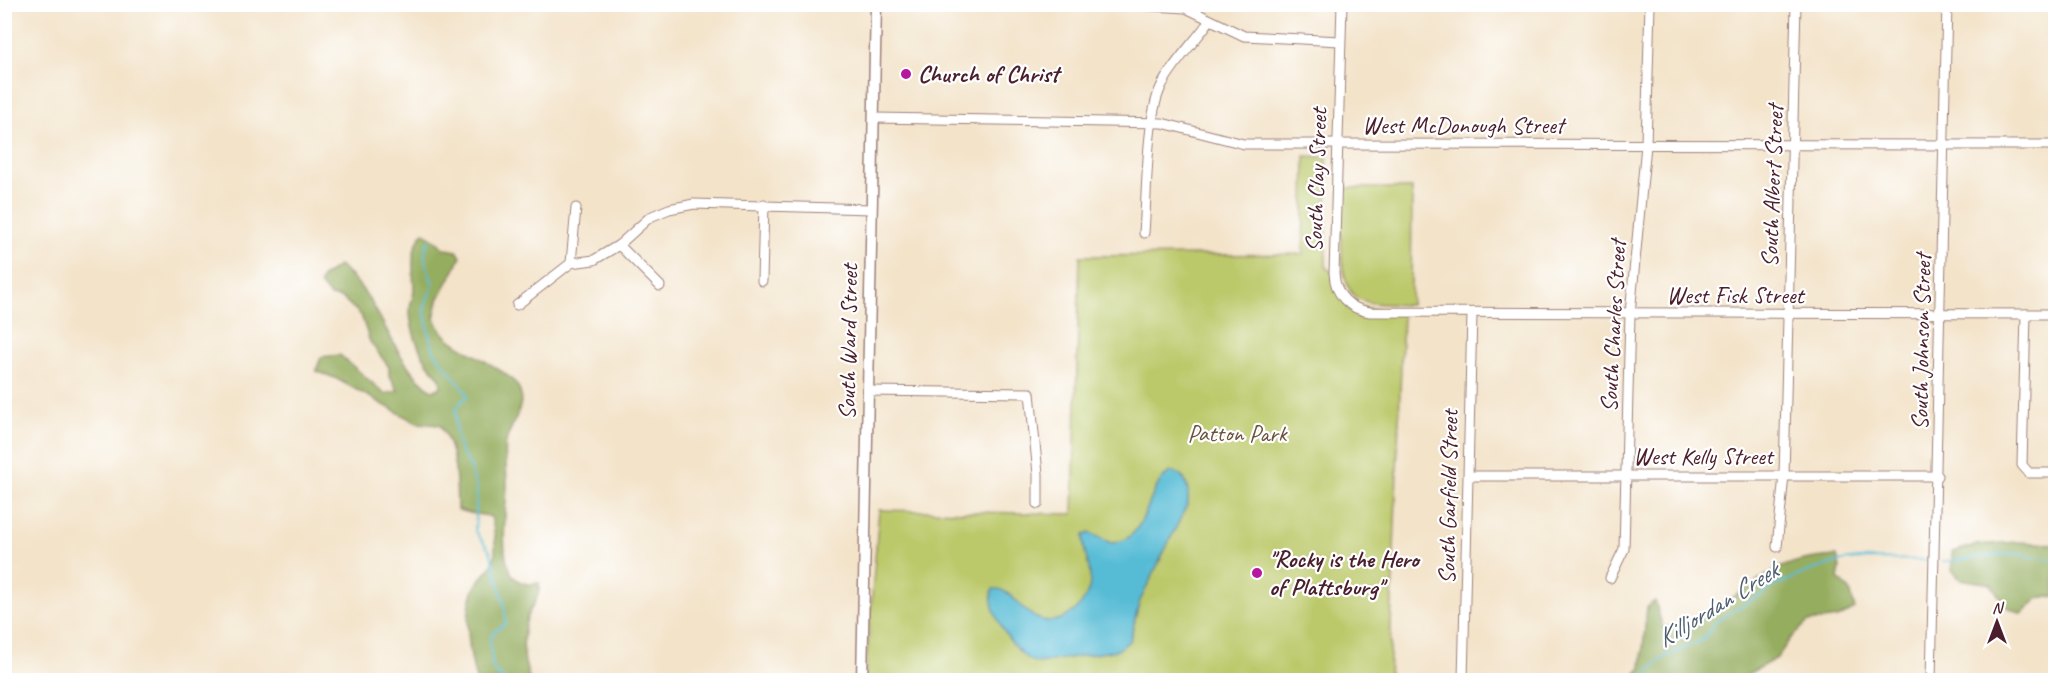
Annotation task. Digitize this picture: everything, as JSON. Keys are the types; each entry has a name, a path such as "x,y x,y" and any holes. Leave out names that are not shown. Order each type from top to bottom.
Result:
{"street":[{"name":"South Ward Street","path":"862,681 876,4"},
{"path":"1118,4 1174,6 1244,36 1340,40"},
{"name":"South Clay Street","path":"1342,4 1336,144 1334,270 1336,288 1346,302 1354,308 1370,312 1414,313"},
{"name":"South Charles Street","path":"1610,578 1624,549 1630,314 1646,145 1650,4"},
{"name":"South Albert Street","path":"1778,547 1784,476 1796,4"},
{"name":"South Johnson Street","path":"1931,681 1938,476 1947,4"},
{"path":"1144,233 1152,122 1161,86 1210,20"},
{"name":"West McDonough Street","path":"874,118 1152,122 1173,124 1244,144 2055,145"},
{"path":"517,305 571,263 594,260 619,244 651,217 669,209 694,204 764,204 871,209"},
{"path":"762,281 764,204"},
{"path":"571,263 576,208"},
{"path":"619,244 660,286"},
{"name":"West Fisk Street","path":"1414,313 2055,314"},
{"name":"South Garfield Street","path":"1463,681 1472,314"},
{"path":"2026,315 2022,465 2024,471 2029,474 2055,473"},
{"path":"868,391 1030,393 1037,464 1038,504"},
{"name":"West Kelly Street","path":"1469,476 1938,476"}],"green space":[{"name":"Patton Park","path":"1305,156 1327,157 1326,268 1334,273 1350,306 1403,313 1389,680 865,680 879,510 1073,514 1080,256 1303,254"},
{"path":"1342,188 1412,188 1411,305 1368,302 1356,297 1349,289 1343,263"},
{"path":"424,232 446,249 457,251 461,257 438,300 434,318 443,333 509,377 520,391 520,404 505,447 507,484 504,530 507,564 513,576 524,583 539,583 539,593 529,613 523,642 524,658 530,680 476,680 469,647 469,612 474,589 493,562 494,529 491,517 457,509 453,455 440,425 417,423 335,378 316,371 321,357 340,355 385,394 398,391 389,374 389,367 370,342 361,315 342,298 330,296 320,284 322,277 339,266 366,294 406,363 418,378 433,391 441,387 440,378 428,364 418,346 410,317 414,292 414,252"},
{"path":"2017,542 2055,544 2055,596 2037,599 2022,614 2005,606 1991,584 1960,579 1952,570 1952,552 1976,545"},
{"path":"1837,556 1840,568 1838,579 1850,590 1855,609 1837,618 1808,622 1790,639 1777,658 1737,680 1629,680 1641,668 1647,607 1655,601 1663,628 1708,612 1781,567 1805,560"}],"water":[{"path":"1171,472 1181,475 1184,479 1188,492 1188,503 1139,603 1130,640 1118,650 1038,663 1021,653 998,620 993,608 993,589 1008,594 1038,619 1049,621 1068,615 1081,605 1089,589 1090,572 1084,550 1084,535 1090,533 1111,543 1124,540 1140,523 1156,488"}],"waterway":[{"path":"429,241 425,258 433,285 424,308 435,353 468,395 456,408 456,432 461,452 470,466 477,489 475,531 490,551 504,603 506,623 494,632 490,640 493,669 504,680"},
{"name":"Killjordan Creek","path":"1942,561 2000,554 2056,560"},
{"name":"Killjordan Creek","path":"1638,680 1663,658 1704,639 1715,622 1777,585 1809,571 1842,561 1858,559 1928,560"}],"place":[{"name":"Church of Christ","path":"906,74"},
{"name":"\"Rocky is the Hero of Plattsburg\"","path":"1257,573"}]}
